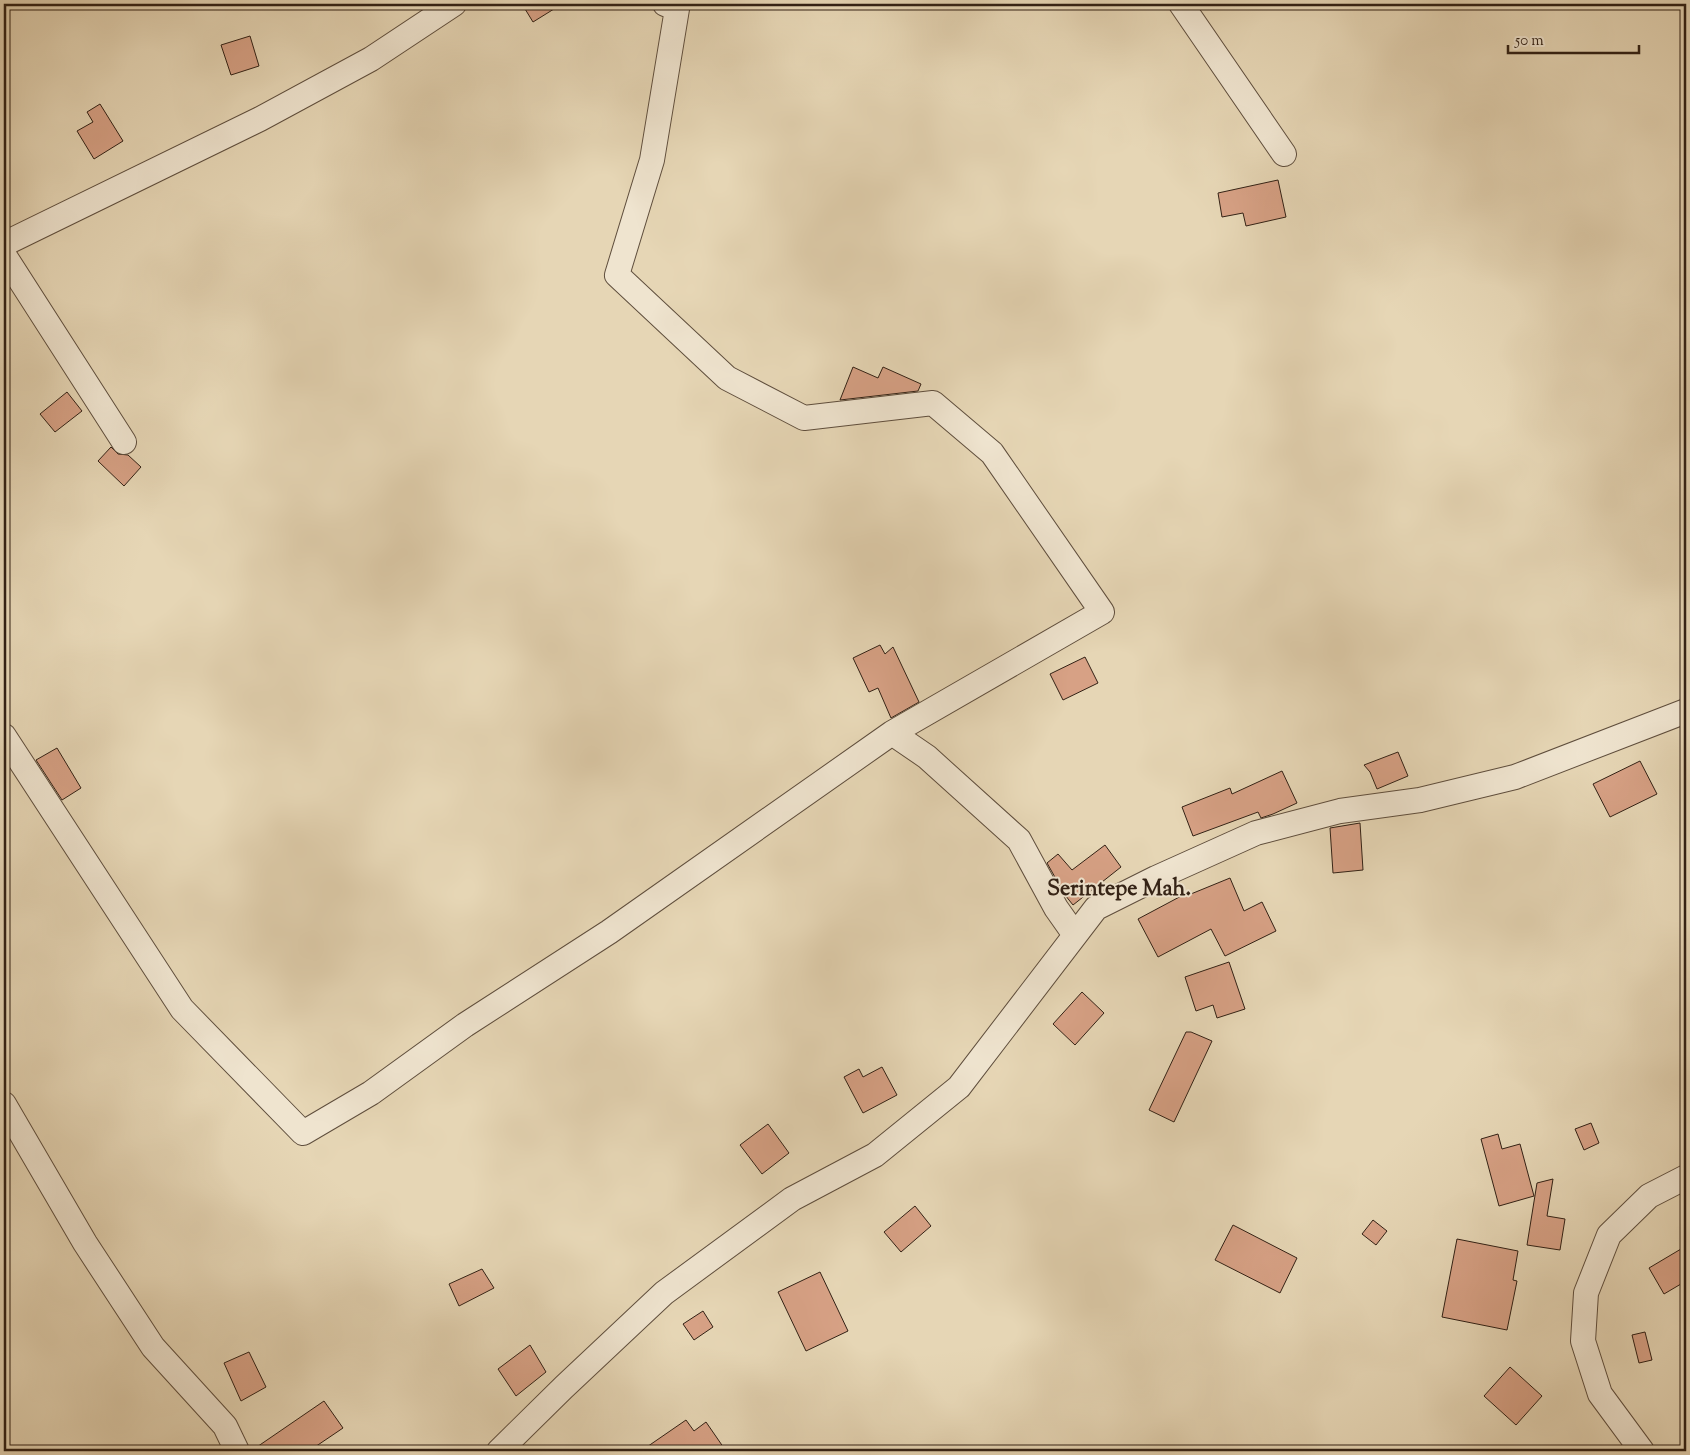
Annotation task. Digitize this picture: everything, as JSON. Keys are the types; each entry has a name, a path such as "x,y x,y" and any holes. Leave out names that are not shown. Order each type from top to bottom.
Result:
{"street":[{"path":"10,234 268,115 371,59 454,4"},
{"path":"4,736 182,1009 303,1133 371,1093 465,1025 609,932 892,734 1102,612 992,453 933,403 804,418 727,378 617,275 652,160 677,9 665,4"},
{"path":"1181,4 1284,154"},
{"path":"4,254 124,442"},
{"path":"499,1451 664,1293 792,1199 875,1155 959,1087 1096,908 1156,878 1256,833 1340,811 1420,800 1515,777 1686,711"},
{"path":"892,734 927,757 1019,840 1056,908 1075,935"},
{"path":"4,1104 85,1243 153,1347 225,1426 237,1451"},
{"path":"1642,1451 1600,1394 1583,1341 1586,1292 1609,1235 1649,1196 1686,1178"}],"building":[{"path":"522,4 562,4 533,22"},
{"path":"250,36 259,66 231,75 221,45"},
{"path":"100,104 123,141 94,159 77,131 93,122 87,112"},
{"path":"1278,180 1286,217 1246,226 1243,213 1222,217 1218,193"},
{"path":"853,367 878,378 883,367 921,384 918,391 840,400"},
{"path":"67,392 82,411 55,432 40,414"},
{"path":"111,447 118,454 128,455 141,467 124,486 98,461"},
{"path":"880,645 885,654 893,647 919,702 891,718 878,688 869,692 853,658"},
{"path":"1085,657 1098,683 1063,700 1050,674"},
{"path":"57,748 81,788 62,800 36,760"},
{"path":"1398,752 1408,776 1377,789 1370,772 1364,765"},
{"path":"1640,761 1657,794 1610,817 1593,784"},
{"path":"1282,771 1297,803 1261,818 1258,812 1193,836 1182,807 1230,788 1232,794"},
{"path":"1360,823 1363,870 1333,873 1330,828"},
{"path":"1105,845 1121,867 1073,905 1065,895 1047,863 1058,854 1072,870"},
{"path":"1230,878 1244,911 1262,902 1276,931 1225,956 1211,929 1158,957 1138,919 1185,894 1186,896"},
{"path":"1229,962 1245,1009 1217,1018 1213,1005 1196,1011 1185,977"},
{"path":"1082,992 1104,1013 1075,1045 1053,1024"},
{"path":"1186,1032 1191,1032 1212,1041 1174,1122 1149,1110"},
{"path":"882,1067 897,1095 863,1113 844,1077 859,1069 863,1077"},
{"path":"1591,1123 1599,1143 1584,1150 1575,1129"},
{"path":"768,1124 789,1153 762,1174 740,1145"},
{"path":"1498,1134 1502,1149 1520,1144 1534,1196 1499,1206 1481,1139"},
{"path":"1553,1179 1547,1216 1565,1219 1560,1250 1527,1245 1537,1183"},
{"path":"915,1206 931,1226 901,1252 884,1232"},
{"path":"1373,1220 1387,1231 1376,1245 1362,1234"},
{"path":"1233,1225 1297,1258 1280,1293 1215,1260"},
{"path":"1457,1239 1518,1251 1513,1280 1517,1281 1507,1330 1442,1317"},
{"path":"1686,1246 1686,1281 1664,1294 1649,1268"},
{"path":"482,1269 494,1288 459,1306 449,1284"},
{"path":"820,1272 848,1331 806,1351 778,1292"},
{"path":"703,1311 713,1327 694,1340 683,1324"},
{"path":"1645,1332 1652,1360 1639,1363 1632,1335"},
{"path":"530,1345 546,1372 516,1396 498,1369"},
{"path":"249,1352 266,1387 241,1401 224,1363"},
{"path":"1510,1367 1542,1396 1516,1425 1484,1396"},
{"path":"324,1401 343,1428 309,1451 251,1451"},
{"path":"686,1420 694,1431 706,1422 726,1451 641,1451"}],"district":[{"name":"Serintepe Mah.","path":"1119,887"}]}
